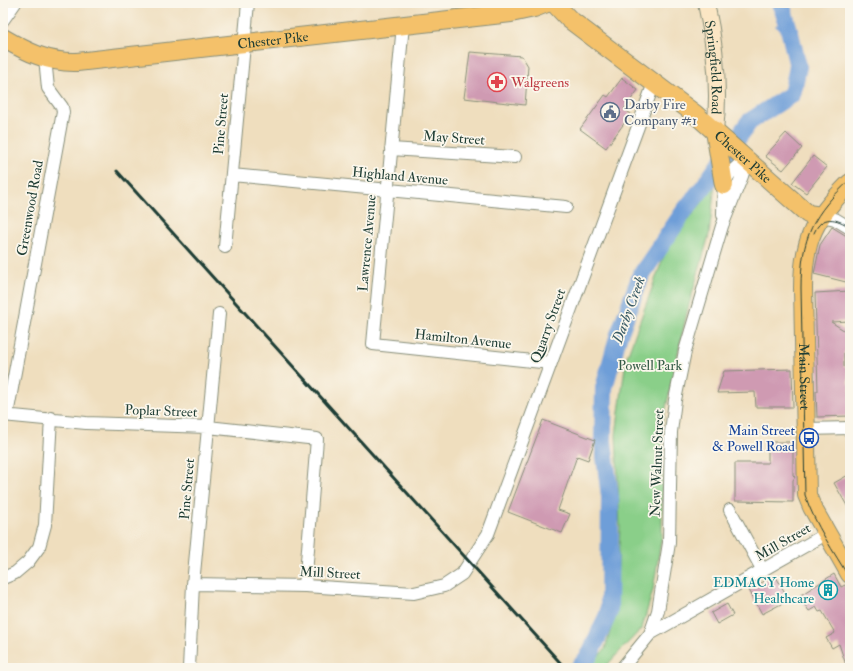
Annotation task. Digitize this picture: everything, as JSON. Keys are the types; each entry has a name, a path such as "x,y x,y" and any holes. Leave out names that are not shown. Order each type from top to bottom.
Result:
{"main road":[{"name":"Chester Pike","path":"3,38 28,52 45,58 61,62 77,62 511,13 534,8 547,3"},
{"name":"Chester Pike","path":"554,3 569,19 716,131 808,214 821,216"},
{"path":"716,131 724,177"},
{"name":"Main Street","path":"850,183 828,205 821,216 806,247 803,268 807,495 826,534 850,574"}],"street":[{"path":"3,20 15,3"},
{"name":"Pine Street","path":"225,247 248,3"},
{"name":"Springfield Road","path":"706,3 711,28 718,101 716,131"},
{"name":"Lawrence Avenue","path":"373,344 403,25"},
{"name":"Greenwood Road","path":"5,415 63,112 62,107 48,88 45,58"},
{"name":"Quarry Street","path":"462,574 488,534 654,83"},
{"name":"May Street","path":"391,148 515,157"},
{"name":"New Walnut Street","path":"722,226 724,177 742,155"},
{"name":"New Walnut Street","path":"650,634 658,611 669,543 670,432 675,400 685,351 722,226 742,176 742,155"},
{"name":"Highland Avenue","path":"232,175 566,207"},
{"path":"821,216 835,219 850,228"},
{"name":"Pine Street","path":"189,668 193,584 218,314"},
{"name":"Hamilton Avenue","path":"373,344 551,363"},
{"name":"Poplar Street","path":"5,415 86,422 208,427 317,439 306,586"},
{"path":"3,578 15,573 28,562 39,547 46,525 51,418"},
{"path":"806,429 850,428"},
{"path":"730,510 763,571"},
{"name":"Mill Street","path":"650,634 826,534"},
{"name":"Mill Street","path":"193,584 306,586 414,593 444,586 462,574"},
{"path":"622,668 650,634"}],"green space":[{"name":"Powell Park","path":"715,185 709,235 687,312 662,426 662,535 653,590 642,628 604,668 594,668 590,665 605,649 615,615 620,528 616,435 626,359 666,250"}],"building":[{"name":"Walgreens","path":"470,52 522,56 528,66 525,105 464,98"},
{"name":"Darby Fire Company #1","path":"622,78 638,90 624,109 631,114 606,148 580,129 605,95 608,97"},
{"path":"786,133 802,148 783,170 765,156"},
{"path":"813,156 827,167 806,193 792,183"},
{"path":"832,227 850,238 850,283 814,274 820,245"},
{"path":"850,291 850,321 831,322 850,334 850,351 844,352 844,367 848,367 848,384 850,384 850,416 817,417 816,391 818,391 815,293"},
{"path":"792,369 793,407 756,407 755,392 717,393 724,371"},
{"path":"543,420 595,440 588,460 577,456 558,510 570,514 562,533 508,512"},
{"path":"768,442 793,442 793,475 795,477 793,480 793,502 735,501 735,463 768,463"},
{"path":"850,474 850,511 834,483"},
{"path":"834,574 841,587 845,585 850,593 850,668 847,668 839,644 832,648 826,638 835,633 822,611 819,612 816,607 809,611 799,596"},
{"path":"775,575 788,598 782,601 783,603 762,614 749,590"},
{"path":"727,604 733,615 717,624 711,613"}],"waterway":[{"name":"Darby Creek","path":"579,668 589,656 609,612 610,497 603,441 604,388 618,337 641,275 685,210 705,185 749,122 792,94 798,67 781,3"},
{"path":"777,26 790,33"}],"tram line":[{"path":"850,180 827,204 818,216 812,228 803,254 801,288 805,495 819,528 850,579"},
{"path":"814,233 817,227 825,220 840,221 850,227"}],"railway":[{"path":"117,171 565,668"}],"place":[{"name":"Walgreens","path":"497,82"},
{"name":"Darby Fire Company #1","path":"610,112"},
{"name":"Main Street & Powell Road","path":"809,438"},
{"name":"EDMACY Home Healthcare","path":"828,590"}]}
